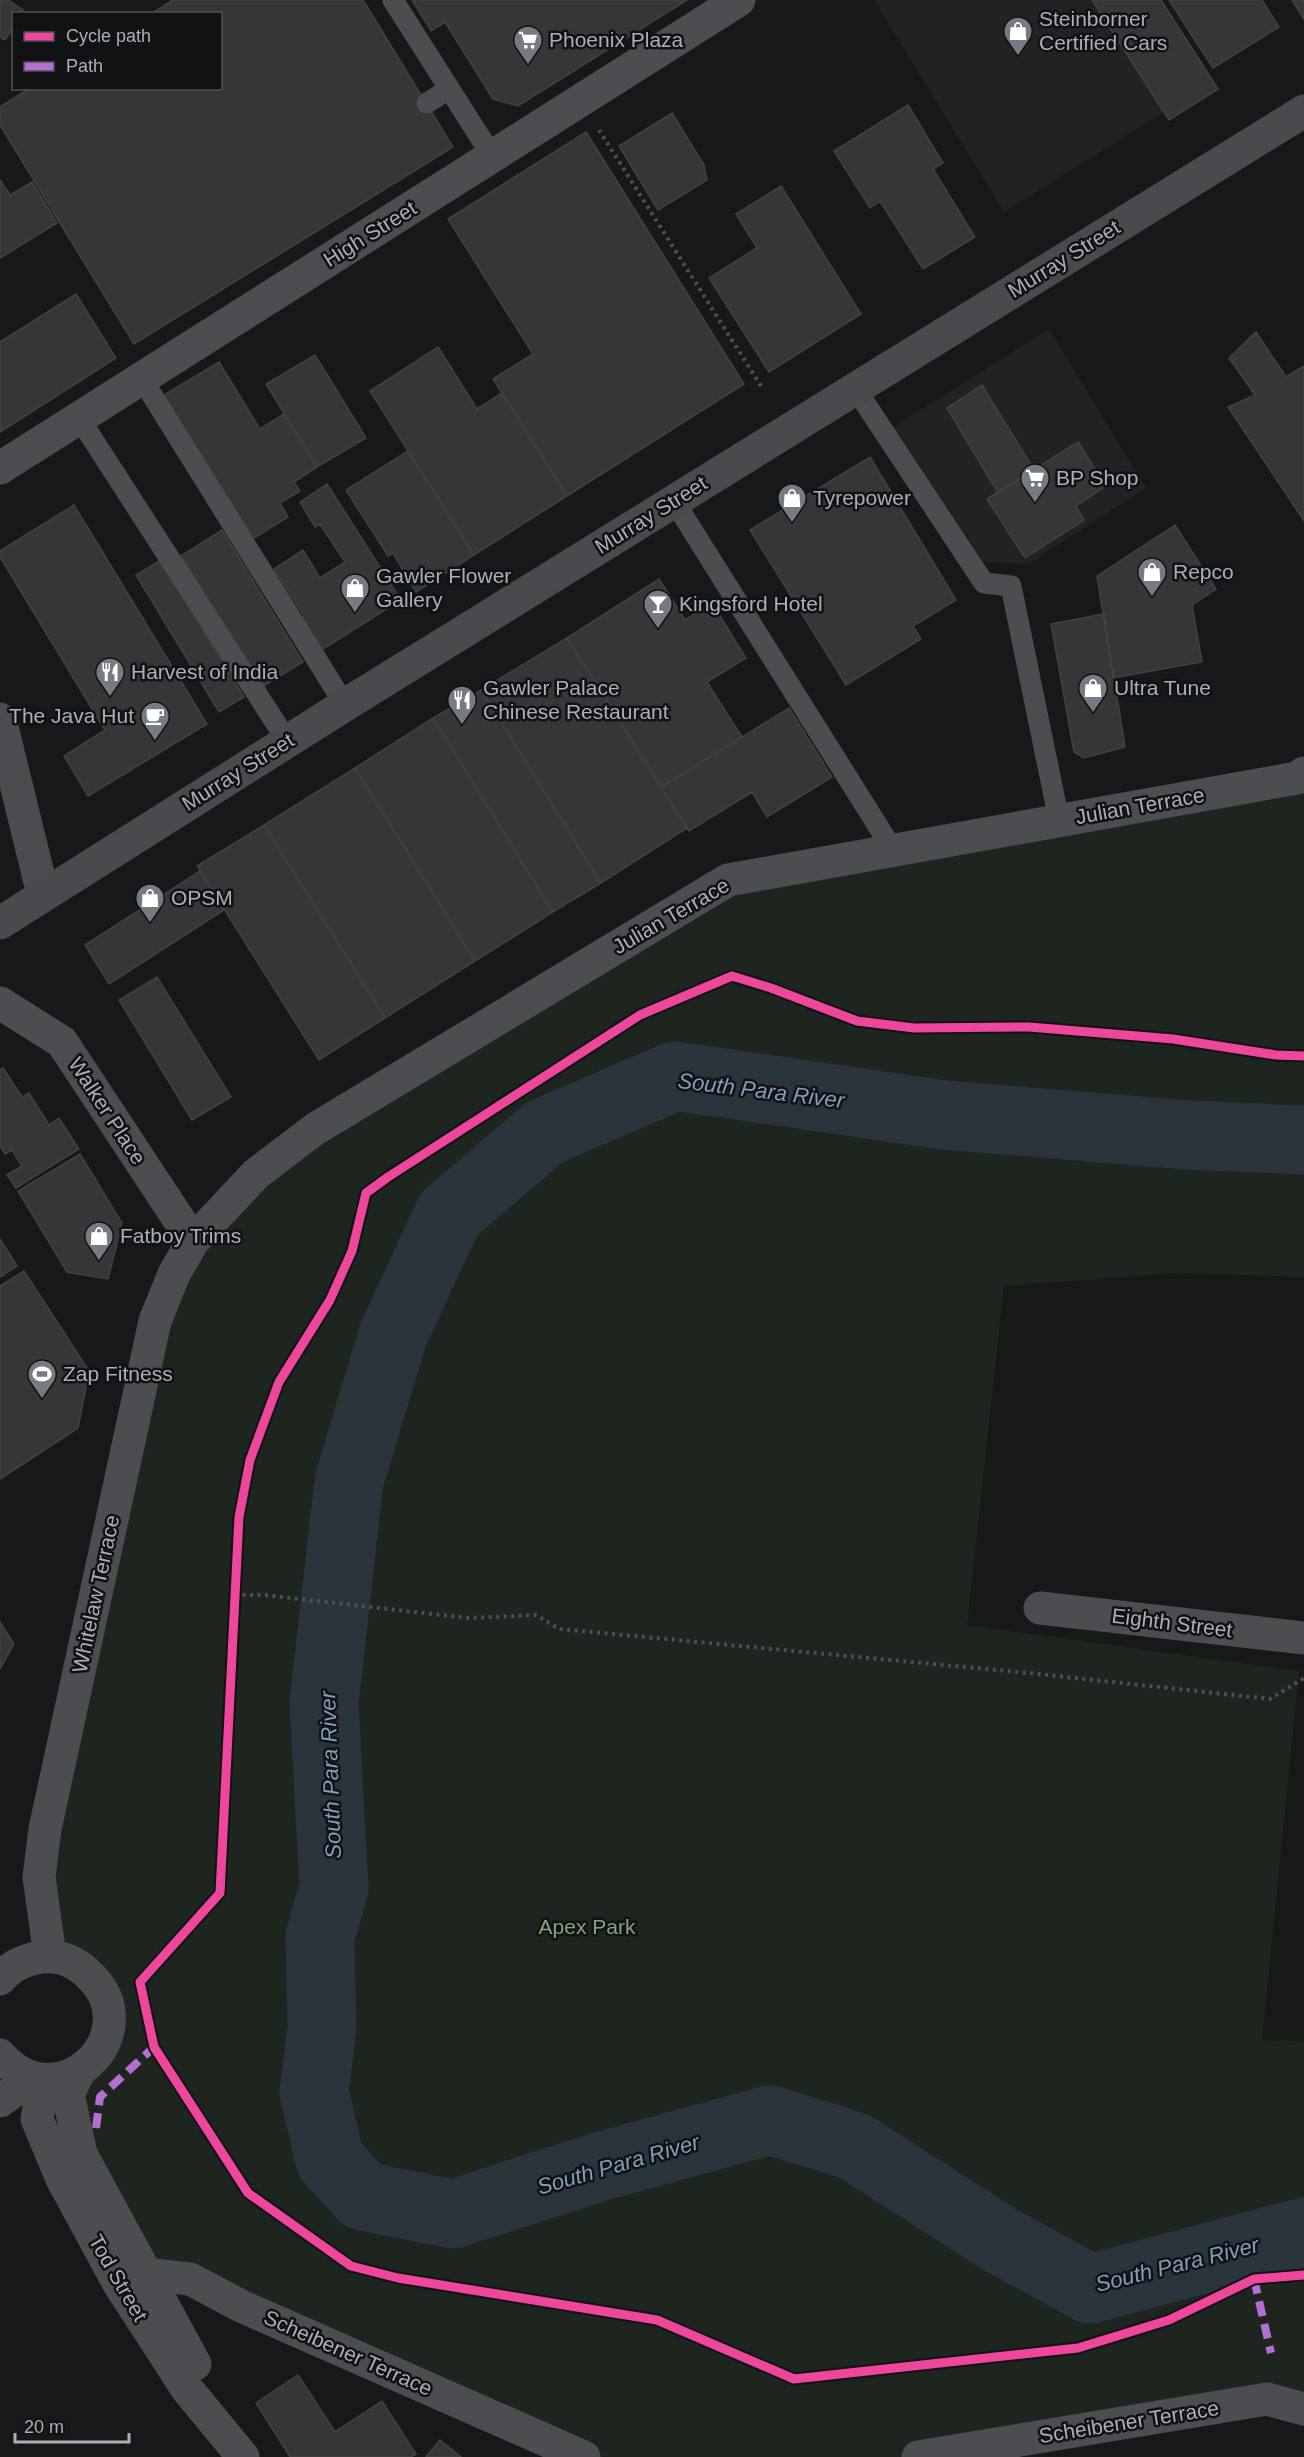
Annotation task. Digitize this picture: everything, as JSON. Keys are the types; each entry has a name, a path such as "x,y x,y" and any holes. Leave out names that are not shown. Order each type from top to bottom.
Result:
{"main road":[{"name":"Murray Street","path":"0,923 42,894 345,705 1304,111"},
{"path":"0,719 42,894"}],"street":[{"name":"High Street","path":"0,468 739,0"},
{"name":"Julian Terrace","path":"193,1241 255,1174 315,1129 728,880 1297,778 1304,773"},
{"name":"Walker Place","path":"0,1003 62,1042 193,1241"},
{"name":"Whitelaw Terrace","path":"50,1956 39,1877 45,1829 155,1321 174,1274 193,1241"},
{"name":"Eighth Street","path":"1040,1608 1304,1638"},
{"path":"0,1979 17,1965 33,1959 50,1956 64,1958 84,1969 101,1987 109,2010 108,2034 103,2047 79,2072 62,2079 38,2079 12,2069 0,2055"},
{"name":"Tod Street","path":"79,2072 68,2094 81,2154 245,2457"},
{"path":"0,2102 38,2079"},
{"name":"Tod Street","path":"38,2079 37,2119 62,2179 108,2263 187,2389 245,2457"},
{"name":"Scheibener Terrace","path":"108,2263 144,2274 190,2279 241,2306 584,2457"},
{"name":"Scheibener Terrace","path":"918,2457 1267,2399 1304,2409"}],"lane":[{"path":"393,0 492,156"},
{"path":"427,103 449,89"},
{"path":"142,379 345,705"},
{"path":"855,388 984,583 1011,586 1059,820"},
{"path":"79,417 288,742"},
{"path":"674,501 894,850"}],"path":[{"path":"598,129 760,386"},
{"path":"234,1606 235,1584"},
{"path":"235,1595 264,1595 468,1618 536,1614 559,1629 1029,1672 1270,1699 1304,1678"}],"shaded area":[{"name":"Steinborner Certified Cars","path":"874,0 1092,0 1164,112 1004,212"},
{"path":"1049,329 1146,488 1028,564 984,562 894,427"}],"green space":[{"name":"Apex Park","path":"1304,773 1304,1277 1177,1273 1004,1286 967,1625 1299,1671 1262,2040 1304,2041 1304,2409 918,2457 584,2457 144,2274 68,2094 108,2034 64,1958 39,1877 155,1321 256,1174 728,880"}],"building":[{"path":"0,0 8,0 23,10 12,12 12,29 5,40 0,37"},
{"path":"173,0 363,0 453,147 134,344 0,125 0,107 27,90 222,90 222,12 154,12"},
{"name":"Phoenix Plaza","path":"412,0 687,0 518,106 493,99 445,22 431,31"},
{"path":"1092,0 1161,0 1218,89 1169,120"},
{"path":"1169,0 1262,0 1279,27 1213,68"},
{"path":"1292,0 1304,0 1304,19"},
{"path":"908,105 943,163 933,169 975,237 923,269 880,201 870,208 834,151"},
{"path":"672,113 704,165 707,180 658,210 619,146"},
{"path":"586,132 744,384 567,496 493,379 533,354 448,219"},
{"path":"0,180 10,195 32,182 57,223 0,258"},
{"path":"781,186 861,314 769,372 709,278 757,248 736,214"},
{"path":"76,294 116,358 0,432 0,342"},
{"path":"1256,332 1286,377 1304,366 1304,521 1228,407 1255,395 1229,358"},
{"path":"438,347 477,409 502,393 567,496 474,555 370,391"},
{"path":"315,355 366,438 317,467 266,384"},
{"path":"219,362 260,429 284,414 317,467 294,482 300,491 280,503 288,517 252,539 164,395"},
{"path":"982,385 1034,470 998,493 947,408"},
{"name":"BP Shop","path":"1078,442 1106,486 1076,506 1084,520 1025,558 987,499"},
{"path":"408,451 474,555 416,592 393,553 388,556 346,490"},
{"path":"870,457 956,600 913,626 921,639 846,685 750,530"},
{"path":"327,484 401,600 320,651 300,619 304,616 274,569 303,550 320,578 345,562 320,524 315,527 300,502"},
{"path":"74,505 207,724 88,796 64,756 105,730 0,557 0,551"},
{"name":"Repco","path":"1175,525 1216,589 1192,605 1202,662 1113,678 1097,576"},
{"path":"222,530 303,662 262,687 181,556"},
{"path":"161,560 244,697 219,712 136,575"},
{"path":"659,579 685,620 712,603 746,658 707,682 742,737 661,787 567,638"},
{"name":"Ultra Tune","path":"1104,614 1125,747 1084,758 1074,752 1051,624"},
{"path":"567,638 687,828 601,883 481,690"},
{"path":"481,690 601,883 553,912 433,718"},
{"path":"789,708 832,777 767,817 752,792 689,831 661,787"},
{"path":"433,718 553,912 475,961 355,768"},
{"path":"355,768 475,961 385,1018 264,825"},
{"path":"264,825 385,1018 319,1060 197,866"},
{"path":"200,871 224,910 109,984 85,945"},
{"path":"157,977 231,1097 192,1120 119,1000"},
{"path":"3,1068 22,1097 29,1093 49,1125 59,1118 79,1149 16,1188 7,1175 22,1166 12,1150 5,1154 0,1146 0,1070"},
{"path":"80,1154 122,1223 108,1279 67,1272 18,1191"},
{"path":"0,1239 17,1266 0,1277"},
{"name":"Zap Fitness","path":"24,1271 89,1371 78,1428 0,1479 0,1286"},
{"path":"0,1622 14,1644 0,1669"},
{"path":"298,2375 335,2432 382,2401 416,2454 411,2457 290,2457 256,2403"},
{"path":"440,2440 461,2457 426,2457"}],"waterway":[{"name":"South Para River","path":"1304,1140 1187,1135 944,1115 675,1076 545,1132 449,1214 393,1335 349,1481 324,1703 334,1888 320,1937 322,2029 314,2092 330,2160 363,2196 453,2214 602,2166 770,2120 854,2146 999,2239 1090,2289 1304,2232"}],"marked path":[{"path":"96,2128 100,2097 154,2047"},
{"path":"1254,2279 1271,2353"}],"cycle path":[{"path":"1304,1056 1276,1055 1173,1039 1029,1027 914,1028 857,1021 771,988 732,976 640,1015 366,1193 352,1251 330,1300 279,1382 250,1460 239,1517 220,1893 140,1982 154,2047 248,2193 351,2266 398,2278 657,2320 794,2379 1078,2348 1169,2320 1254,2279 1304,2275"}],"place":[{"name":"Steinborner Certified Cars","path":"1018,56"},
{"name":"Phoenix Plaza","path":"528,66"},
{"name":"BP Shop","path":"1035,504"},
{"name":"Tyrepower","path":"792,524"},
{"name":"Repco","path":"1152,598"},
{"name":"Gawler Flower Gallery","path":"355,614"},
{"name":"Kingsford Hotel","path":"658,630"},
{"name":"Harvest of India","path":"110,698"},
{"name":"Ultra Tune","path":"1093,714"},
{"name":"Gawler Palace Chinese Restaurant","path":"462,726"},
{"name":"The Java Hut","path":"155,742"},
{"name":"OPSM","path":"150,924"},
{"name":"Fatboy Trims","path":"99,1262"},
{"name":"Zap Fitness","path":"42,1400"}]}
